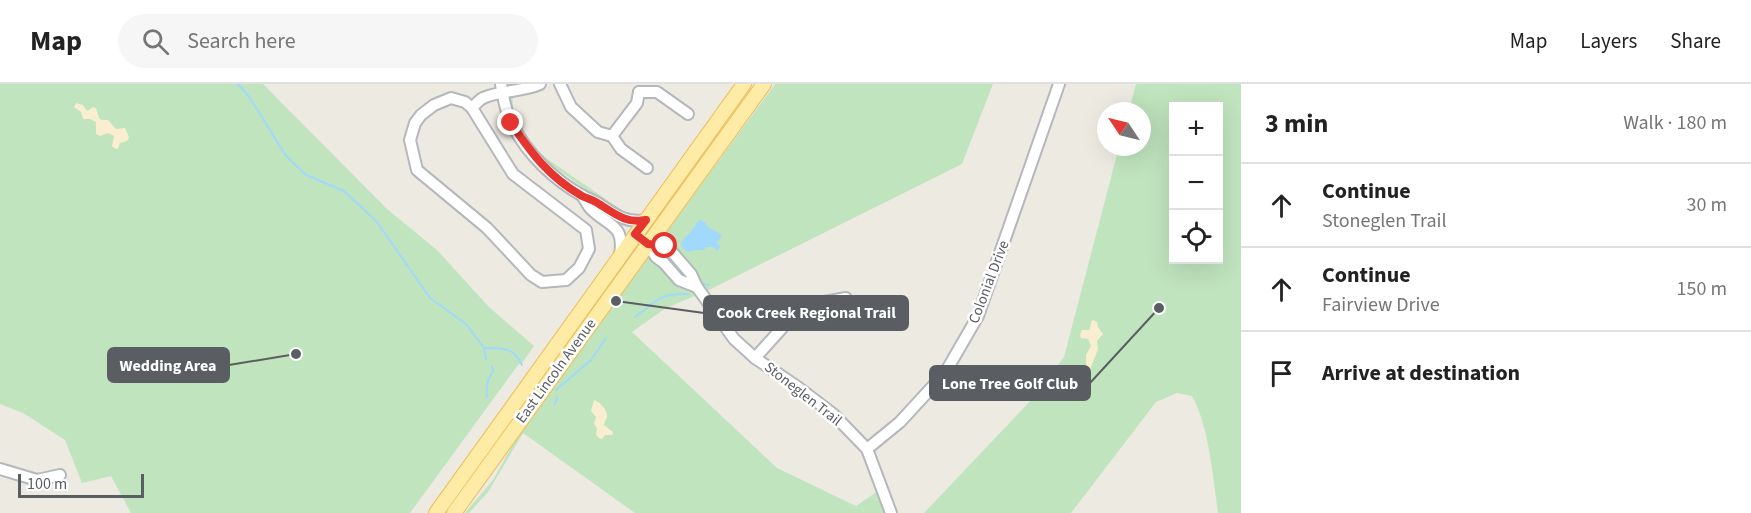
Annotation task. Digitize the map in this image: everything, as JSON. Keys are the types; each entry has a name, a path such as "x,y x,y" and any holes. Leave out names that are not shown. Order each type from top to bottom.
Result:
{"main road":[{"name":"East Lincoln Avenue","path":"436,513 744,84"},
{"name":"East Lincoln Avenue","path":"454,513 764,84"}],"street":[{"path":"472,108 482,99 502,88 528,89 540,84"},
{"path":"560,84 571,107 598,132 612,135 621,149 647,168"},
{"name":"Colonial Drive","path":"867,449 900,422 945,373 978,316 1059,84"},
{"path":"502,88 511,123 533,156 583,196 622,218 639,222 646,220"},
{"path":"612,135 637,103 635,88 657,92 688,114"},
{"path":"451,98 465,102 472,108 513,174 586,231 589,249 579,268 566,280 542,282 531,275 487,228 417,170 410,140 415,123 421,115 434,105 451,98"},
{"path":"583,196 591,209 617,229 621,238 620,256"},
{"name":"Stoneglen Trail","path":"635,234 648,244 665,246 672,252 691,274 697,287 734,339 755,358 833,414 867,449 891,513"},
{"path":"755,358 791,318 819,303 846,298"},
{"path":"0,469 37,480 60,475"}],"green space":[{"path":"0,84 263,84 387,209 437,250 489,307 534,346 410,513 131,513 111,476 82,483 65,440 23,413 0,404"},
{"path":"507,84 512,85 513,108 521,128 534,147 546,158 620,209 663,232 654,249 775,84 993,84 962,164 709,290 666,308 632,332 777,468 856,506 878,491 885,513 635,513 523,433 488,492 469,513 465,513 493,480 520,432 636,273 659,237 621,215 539,156 522,136 509,105"},
{"path":"1136,84 1241,84 1241,513 1218,513 1210,453 1203,422 1192,396 1177,393 1156,402 1071,513 924,513 1036,395 1064,357 1117,156 1151,156 1151,102 1131,102"}],"sand":[{"path":"76,103 83,105 87,111 93,107 96,108 99,118 108,120 116,129 125,128 129,137 127,141 120,143 118,149 114,148 112,146 114,136 108,133 100,136 96,134 96,122 83,119 81,112 74,107"},
{"path":"1093,320 1097,322 1103,334 1097,341 1098,349 1085,378 1082,372 1086,366 1086,355 1091,346 1088,339 1081,338 1080,335 1082,330 1090,330"},
{"path":"594,400 605,409 607,417 604,425 613,432 612,435 605,435 602,439 596,435 597,428 594,424 596,417 591,411"}],"water":[{"path":"700,220 722,235 717,243 721,247 717,251 713,247 706,247 704,250 688,252 681,246 682,241"}],"waterway":[{"path":"238,84 250,98 286,156 306,175 344,191 377,222 430,298 466,324 484,348 486,360"},
{"path":"703,284 709,285"},
{"path":"635,317 664,297 688,294"},
{"path":"556,390 591,360 606,338"},
{"path":"485,348 512,352 522,365"},
{"path":"487,397 492,366"},
{"path":"555,404 557,397"}],"place":[{"name":"Cook Creek Regional Trail","path":"616,301"},
{"name":"Lone Tree Golf Club","path":"1159,308"},
{"name":"Wedding Area","path":"296,354"}],"route":[{"path":"511,123 533,156 554,175 583,196 622,218 639,222 646,220 635,234 648,244 665,246"}]}
